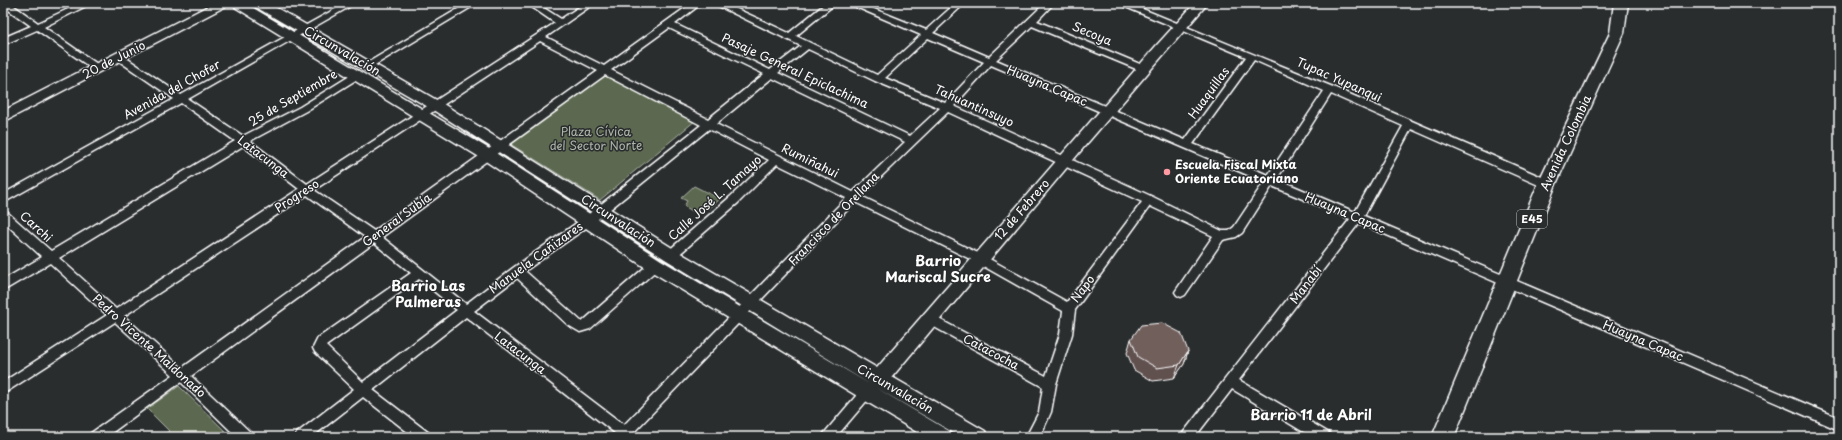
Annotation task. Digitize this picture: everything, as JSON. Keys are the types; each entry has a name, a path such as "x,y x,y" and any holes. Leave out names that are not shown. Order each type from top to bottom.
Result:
{"main road":[{"name":"20 de Junio","path":"3,116 208,3"},
{"name":"20 de Junio","path":"3,106 93,66 119,57 224,3"},
{"name":"Circunvalación","path":"236,3 299,34 362,71 435,105 751,304 878,380 978,437"},
{"name":"Circunvalación","path":"259,3 299,34"},
{"name":"12 de Febrero","path":"878,380 931,320 980,259 1108,112 1180,26 1202,3"},
{"name":"Avenida Colombia","path":"1444,437 1452,412 1505,282 1547,184 1617,33 1621,3"},
{"name":"Circunvalación","path":"362,71 420,115 486,154 656,265 866,393 942,437"}],"street":[{"path":"4,3 93,66"},
{"path":"3,42 88,3"},
{"name":"Avenida del Chofer","path":"3,199 352,3"},
{"name":"25 de Septiembre","path":"3,286 243,141 303,109 362,71 474,3"},
{"path":"530,3 561,23"},
{"name":"Progreso","path":"3,389 591,3"},
{"name":"General Subía","path":"96,437 374,237 486,154 698,3"},
{"name":"Tahuantinsuyo","path":"716,3 878,79 947,107 1149,200 1220,235"},
{"path":"789,37 832,3"},
{"name":"Huayna Capac","path":"851,3 927,34 1839,424"},
{"path":"878,79 961,3"},
{"name":"Francisco de Orellana","path":"625,436 854,197 947,107 990,61 1050,3"},
{"name":"Tupac Yupanqui","path":"1120,3 1180,26 1330,89 1547,184"},
{"name":"Secoya","path":"1031,22 1144,69"},
{"name":"Pasaje General Epiclachima","path":"667,24 911,141"},
{"name":"Rumiñahui","path":"540,37 776,160 980,259 1069,309"},
{"name":"Manuela Cañizares","path":"302,437 465,310 589,220 806,46"},
{"name":"Huaquillas","path":"1187,145 1252,56"},
{"name":"Latacunga","path":"119,57 243,141 307,190 374,237 625,436"},
{"path":"1181,292 1220,235 1228,236 1234,234 1238,230 1330,89"},
{"name":"Manabí","path":"1187,437 1300,294 1357,218 1409,124"},
{"name":"Calle José L. Tamayo","path":"671,255 734,200 776,160"},
{"name":"Napo","path":"1033,437 1044,412 1050,384 1066,334 1069,309 1149,200"},
{"name":"Carchi","path":"3,214 51,258"},
{"name":"Pedro Vicente Maldonado","path":"51,258 182,375 246,437"},
{"path":"517,271 572,322 580,327 586,326 656,265"},
{"path":"419,274 322,342 320,348 323,353 362,389 424,437"},
{"name":"Catacocha","path":"931,320 1050,384"},
{"name":"12 de Febrero","path":"828,437 878,380"},
{"path":"1230,381 1324,437"}],"green space":[{"name":"Plaza Cívica del Sector Norte","path":"602,72 696,120 600,200 507,142"},
{"path":"507,149 587,202 581,206 502,157 500,154"},
{"path":"694,186 720,199 709,209 701,205 694,212 684,206 687,201 681,198"},
{"path":"610,215 744,302 738,310 604,221"},
{"path":"179,386 231,437 161,437 169,431 147,409"}],"building":[{"path":"1162,323 1181,333 1188,351 1179,365 1157,368 1138,357 1131,339 1141,325"}],"place":[{"name":"Escuela Fiscal Mixta Oriente Ecuatoriano","path":"1167,172"}],"district":[{"name":"Barrio Mariscal Sucre","path":"938,270"},
{"name":"Barrio Las Palmeras","path":"428,294"},
{"name":"Barrio 11 de Abril","path":"1311,415"}]}
